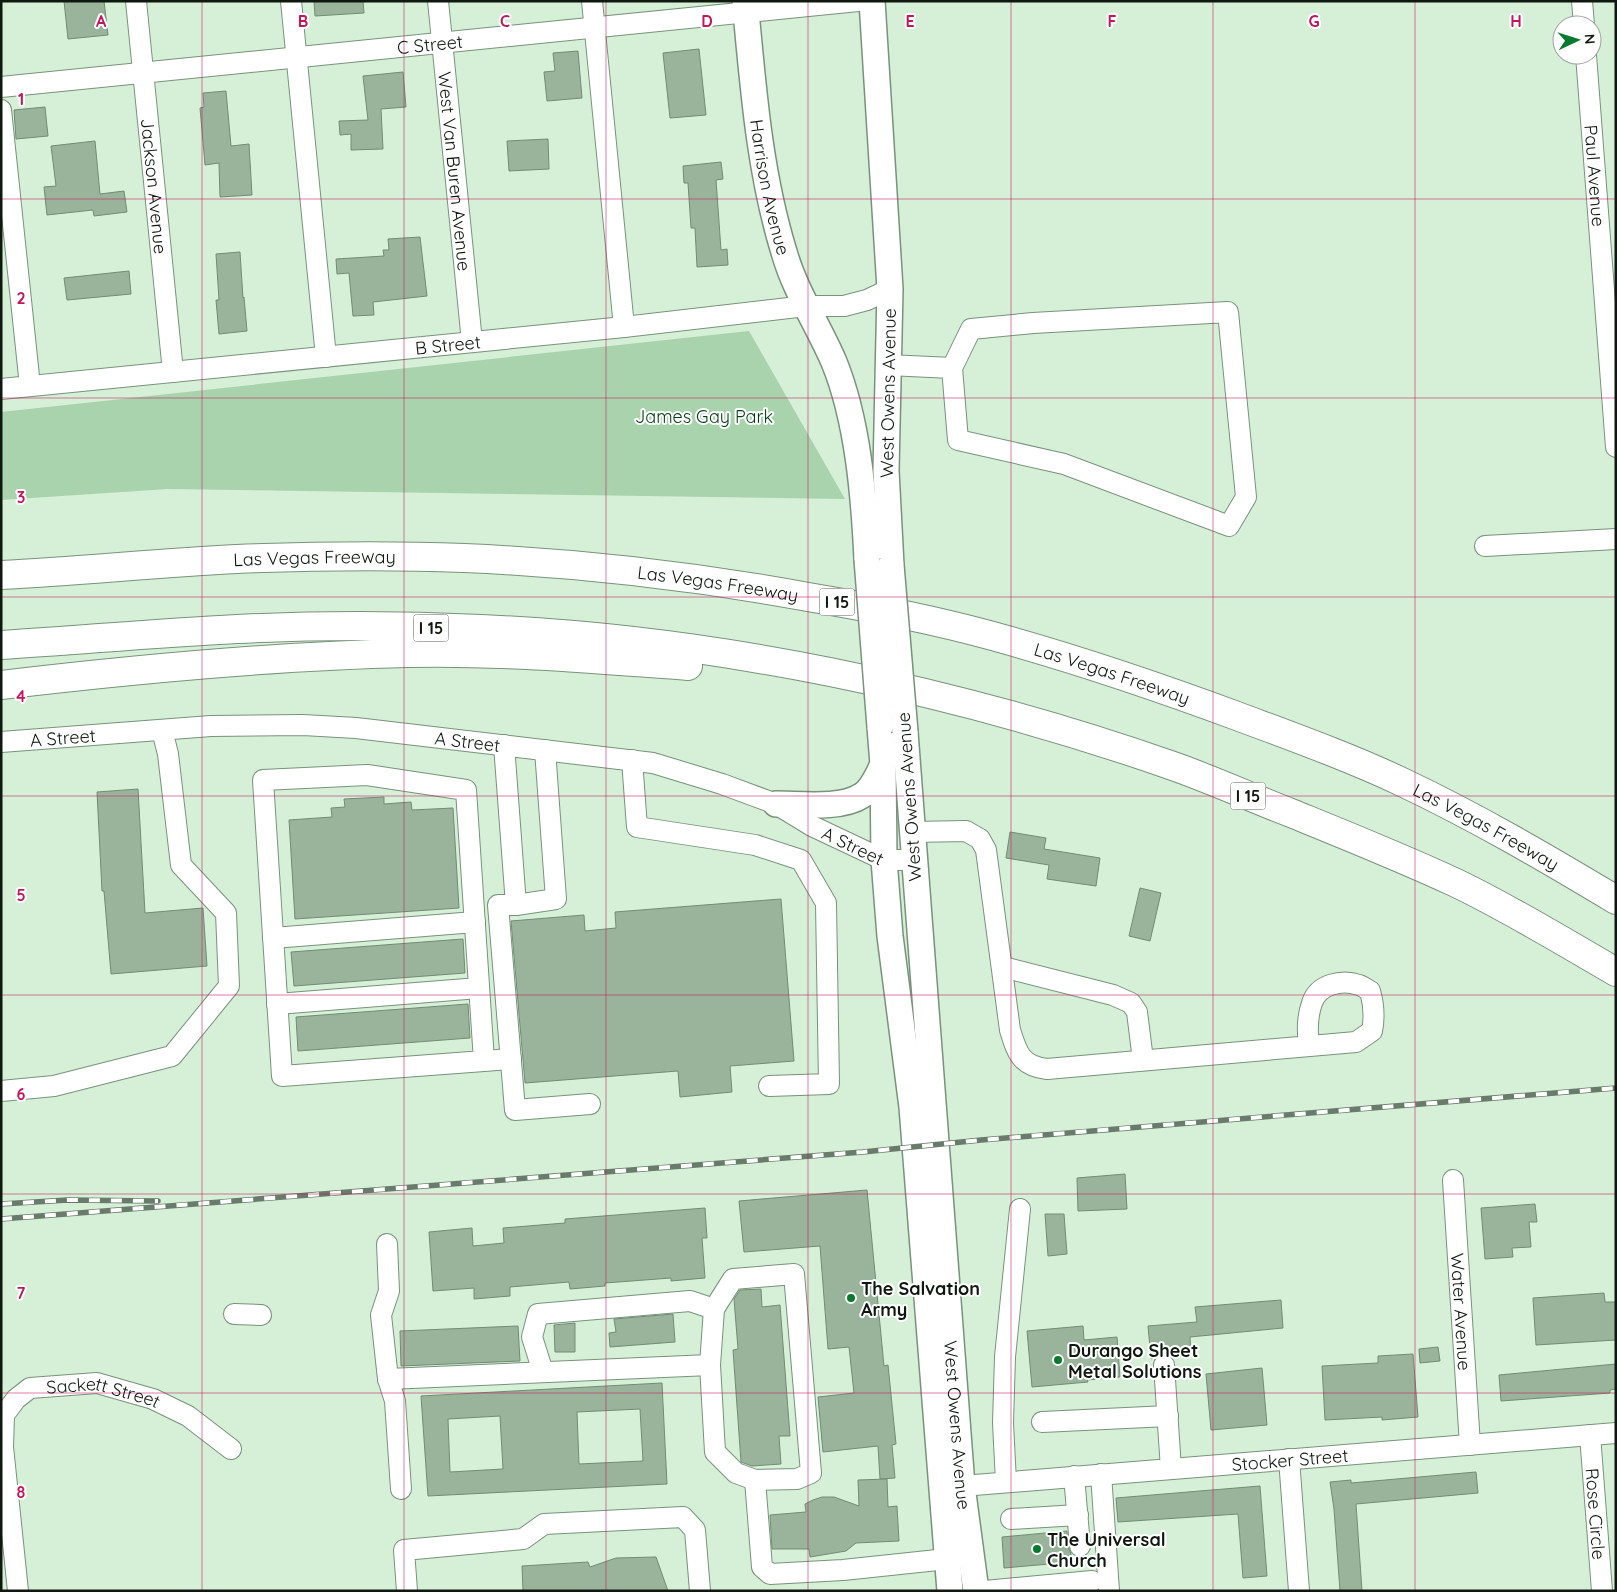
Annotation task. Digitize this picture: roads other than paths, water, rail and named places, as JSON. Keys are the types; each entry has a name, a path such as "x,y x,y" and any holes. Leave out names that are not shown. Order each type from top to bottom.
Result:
{"highway":[{"name":"Las Vegas Freeway","path":"1,575 236,559 349,556 464,558 566,565 685,577 772,590 899,614 987,635 1093,666 1197,701 1286,734 1400,781 1492,826 1616,900"},
{"name":"I 15","path":"1,646 236,629 319,627 479,629 523,631 644,643 765,661 858,679 949,699 1028,720 1177,768 1374,846 1457,884 1540,928 1616,972"},
{"path":"1,685 236,661 410,653 586,658 858,679"}],"main road":[{"name":"West Owens Avenue","path":"872,1 890,289 886,471 891,565 962,1486 976,1591"},
{"name":"Harrison Avenue","path":"745,7 764,173 784,253 806,306 834,362"},
{"name":"West Owens Avenue","path":"834,362 855,439 864,502 883,764 884,860 890,936 912,1106 950,1591"},
{"path":"776,804 842,804 862,796 874,782 883,764"}],"street":[{"name":"Jackson Avenue","path":"136,1 173,372"},
{"path":"292,1 326,357"},
{"name":"West Van Buren Avenue","path":"438,1 472,342"},
{"path":"592,1 624,327"},
{"name":"C Street","path":"1,87 595,28 745,7 858,1"},
{"path":"1582,1 1583,15"},
{"name":"Paul Avenue","path":"1587,65 1616,447"},
{"path":"1,110 30,386"},
{"name":"B Street","path":"1,389 624,327 806,306 844,306 867,300 890,289"},
{"path":"1228,312 1246,497 1229,526 1064,464 958,440 952,368 971,329 1033,323 1228,312"},
{"path":"888,365 952,368"},
{"path":"1485,546 1616,539"},
{"name":"A Street","path":"1,742 249,725 303,725 356,728 632,760 653,763 722,784 776,804 812,826 884,860 914,860"},
{"path":"1,1091 54,1086 172,1056 229,986 226,913 180,865 168,754 162,730"},
{"path":"504,745 516,905"},
{"path":"545,750 556,899 516,905 498,905 515,1110 590,1104"},
{"path":"632,760 637,827 755,845 801,860 826,903 829,1084 769,1086"},
{"path":"484,1061 466,790 367,775 263,780 282,1076 511,1059"},
{"path":"912,832 966,831 980,839 986,850 1010,1030 1016,1050 1024,1061 1034,1067 1047,1069 1309,1046"},
{"path":"273,938 475,922"},
{"path":"1002,967 1113,995 1131,1003 1137,1012 1144,1060"},
{"path":"278,1004 479,988"},
{"name":"Water Avenue","path":"1452,1180 1470,1445"},
{"path":"1006,1482 1003,1423 1005,1358 1020,1209"},
{"path":"387,1244 389,1291 381,1315 388,1380 395,1401 401,1489"},
{"path":"794,1274 811,1473 797,1479 755,1480 736,1473 715,1452 710,1365 714,1309 732,1279 794,1274"},
{"path":"543,1372 532,1337 538,1314 690,1301 714,1309"},
{"path":"234,1314 261,1315"},
{"path":"388,1380 710,1365"},
{"path":"1164,1365 1171,1469"},
{"name":"Sackett Street","path":"18,1591 2,1446 4,1415 16,1399 30,1388 97,1383 153,1398 188,1416 230,1449"},
{"path":"1042,1422 1168,1416"},
{"name":"Stocker Street","path":"962,1486 1616,1433"},
{"name":"Rose Circle","path":"1590,1435 1606,1583"},
{"path":"1289,1460 1299,1591"},
{"path":"1101,1474 1109,1591"},
{"path":"1074,1476 1080,1546"},
{"path":"755,1480 762,1567 770,1574 843,1570 947,1559"},
{"path":"1011,1519 1078,1515"},
{"path":"407,1591 404,1550 523,1539 544,1524 683,1517 695,1530 700,1591"},
{"path":"985,1591 1092,1582"}],"railway":[{"path":"1,1219 863,1152 981,1140 1616,1088"},
{"path":"1,1204 68,1200 158,1201"}],"place":[{"name":"The Salvation Army","path":"851,1298"},
{"name":"Durango Sheet Metal Solutions","path":"1058,1360"},
{"name":"The Universal Church","path":"1037,1549"}],"park label":[{"name":"James Gay Park","path":"704,416"}]}
